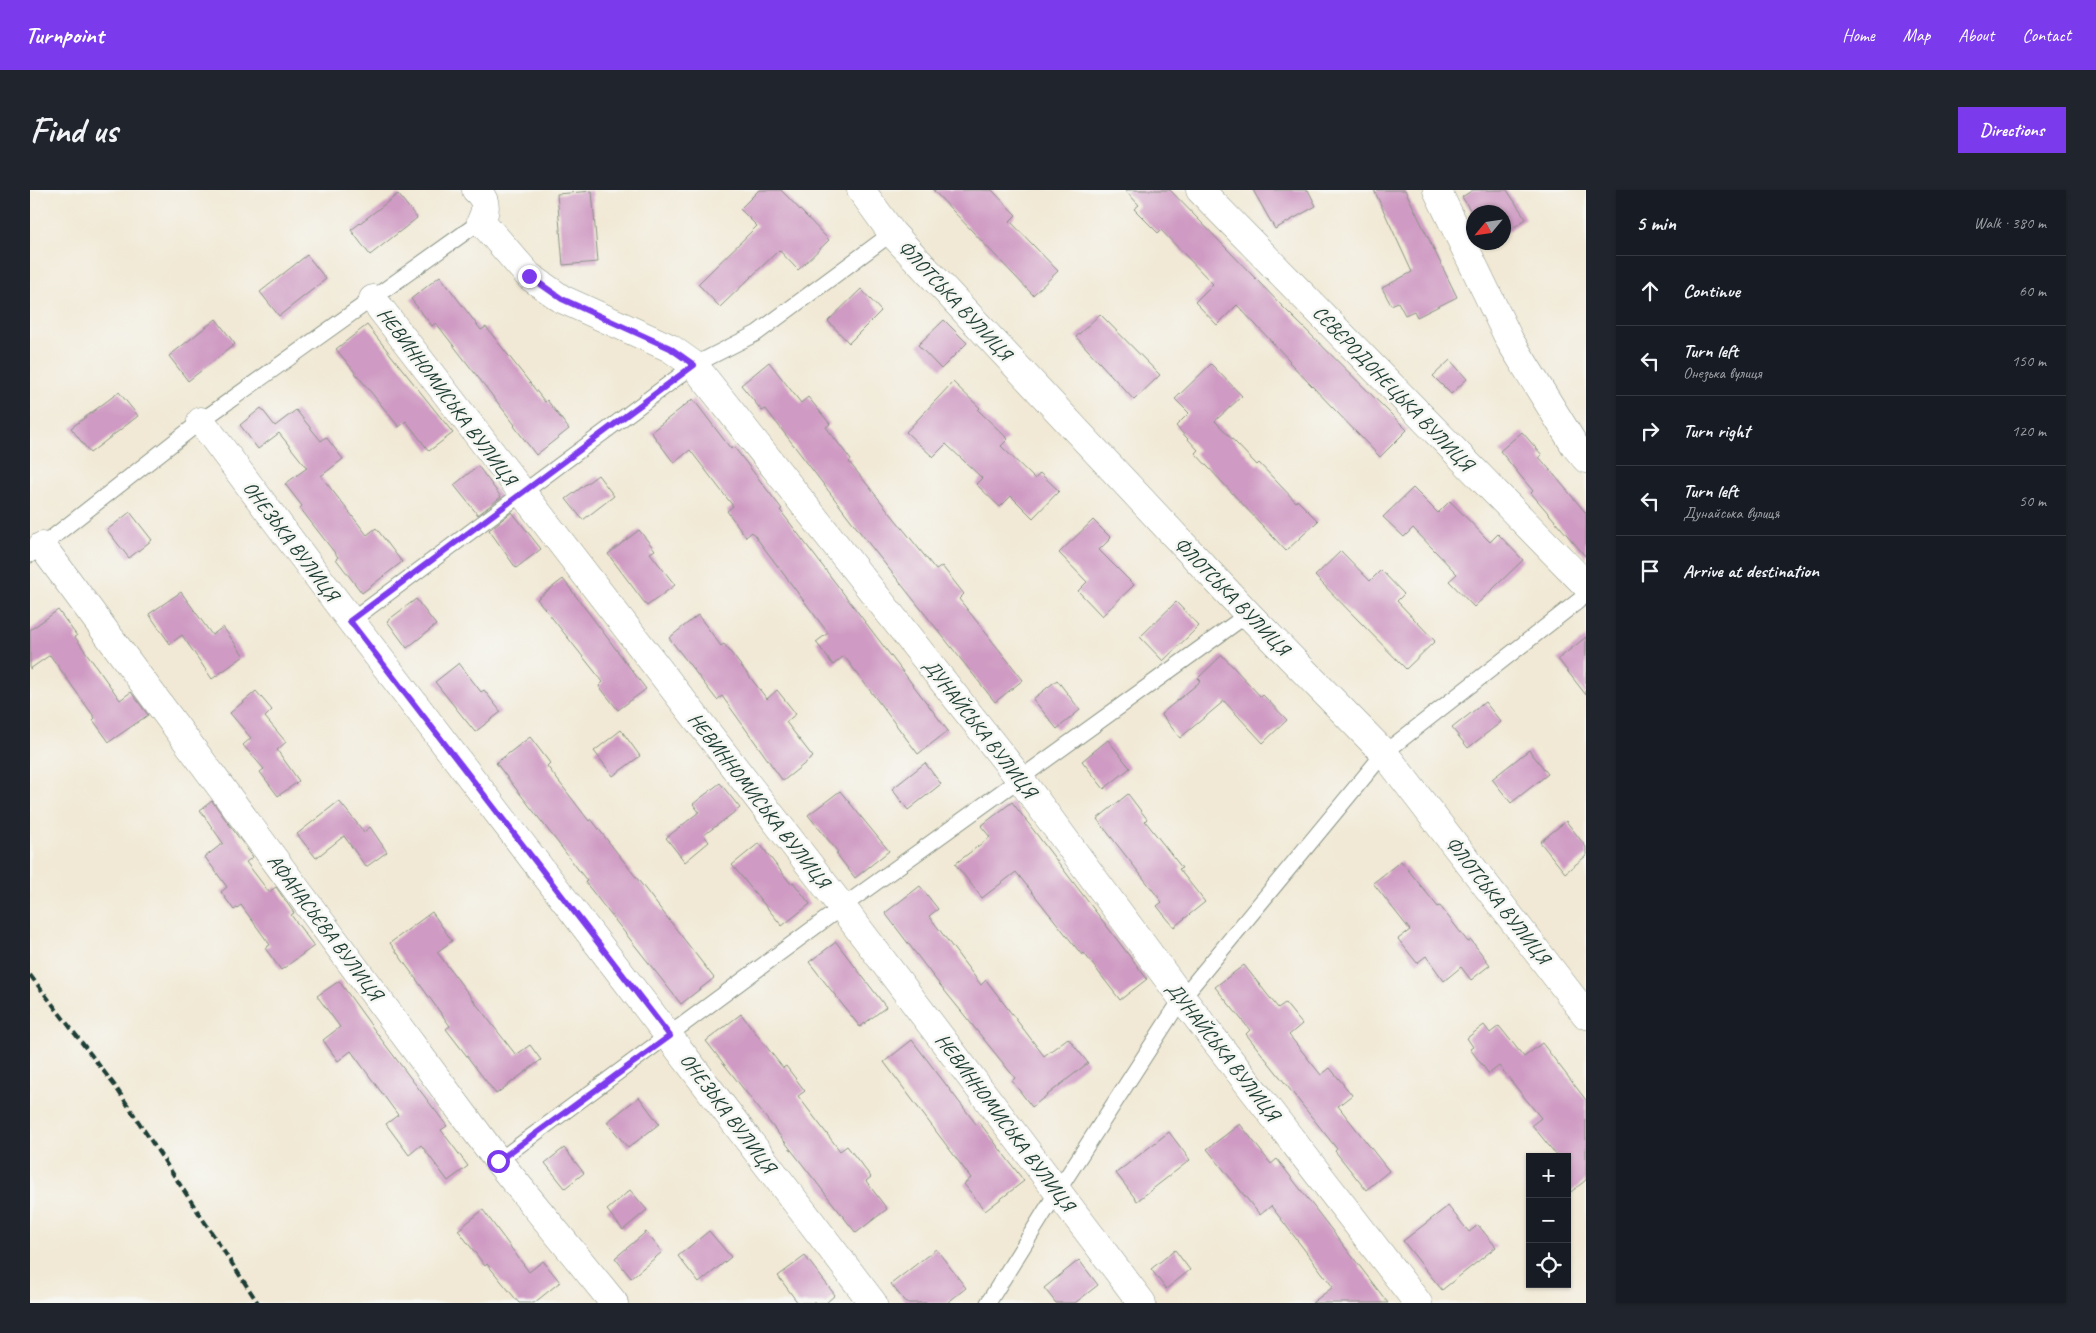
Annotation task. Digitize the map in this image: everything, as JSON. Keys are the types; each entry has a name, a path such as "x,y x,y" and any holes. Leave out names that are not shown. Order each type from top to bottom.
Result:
{"street":[{"path":"476,190 484,199 486,206 480,221"},
{"name":"ФЛОТСЬКА ВУЛИЦЯ","path":"861,190 892,233 1248,614 1384,753 1586,1015"},
{"name":"СЄВЄРОДОНЕЦЬКА ВУЛИЦЯ","path":"1200,190 1586,585"},
{"path":"1437,190 1510,342 1575,446 1586,459"},
{"name":"ДУНАЙСЬКА ВУЛИЦЯ","path":"480,221 529,276 562,299 670,348 694,365 1021,780 1182,998 1418,1303"},
{"name":"НЕВИННОМИСЬКА ВУЛИЦЯ","path":"373,299 842,907 1142,1303"},
{"name":"ОНЕЗЬКА ВУЛИЦЯ","path":"201,421 350,621 873,1303"},
{"name":"АФАНАСЬЄВА ВУЛИЦЯ","path":"36,550 498,1161 614,1303"}],"lane":[{"path":"36,550 201,421 480,221"},
{"path":"350,621 694,365 757,333 892,233"},
{"path":"988,1303 1182,998 1384,753 1586,595"},
{"path":"498,1161 670,1036 842,907 1021,780 1248,614"}],"building":[{"path":"759,190 781,190 829,240 798,270 779,250 720,307 698,284 757,226 740,209"},
{"path":"933,190 992,190 1016,215 1010,221 1058,271 1033,295"},
{"path":"1125,190 1170,190 1284,308 1407,430 1380,457 1237,305 1217,325 1195,302 1213,284 1161,230 1158,233 1134,209 1139,205"},
{"path":"1253,190 1308,190 1316,206 1275,229"},
{"path":"1374,190 1405,190 1457,297 1417,317 1414,311 1405,315 1398,302 1391,305 1382,288 1412,272"},
{"path":"1473,190 1507,190 1526,219 1511,229 1511,205 1467,205 1462,197"},
{"path":"592,191 598,262 563,265 557,194"},
{"path":"398,194 417,218 370,255 351,230"},
{"path":"307,255 326,279 279,316 260,292"},
{"path":"440,276 481,330 486,327 545,402 547,400 569,429 536,455 436,323 432,326 411,299"},
{"path":"861,289 881,311 849,343 828,321"},
{"path":"1100,314 1160,375 1134,400 1076,337"},
{"path":"216,319 235,344 188,381 169,356"},
{"path":"944,320 967,343 941,369 918,345"},
{"path":"367,325 453,433 429,451 406,421 399,427 336,349"},
{"path":"1450,360 1467,379 1451,394 1433,376"},
{"path":"769,362 801,403 808,397 830,424 826,427 851,460 849,462 936,570 942,566 964,594 959,599 1023,680 995,702 866,540 766,409 762,411 741,385"},
{"path":"1211,364 1242,396 1215,421 1257,465 1259,463 1296,502 1297,500 1318,521 1286,551 1195,453 1198,450 1176,426 1189,413 1175,399"},
{"path":"953,382 1008,439 1001,446 1035,479 1040,473 1059,491 1033,518 1011,496 1000,507 976,484 982,478 946,444 933,457 906,432"},
{"path":"119,392 138,416 90,453 71,428"},
{"path":"693,399 731,449 734,447 782,509 780,510 948,731 918,754 844,656 833,665 816,642 828,633 752,532 746,537 727,511 733,506 690,450 674,463 651,432"},
{"path":"261,408 275,426 296,410 321,441 326,437 343,459 321,476 367,535 376,528 402,562 362,593 336,559 338,557 300,508 302,506 285,484 307,468 279,433 258,449 240,425"},
{"path":"1522,432 1542,455 1539,457 1586,513 1586,557 1531,493 1533,491 1500,451"},
{"path":"478,466 501,497 478,515 454,485"},
{"path":"598,475 614,496 583,520 566,499"},
{"path":"1413,488 1438,513 1450,501 1490,542 1498,534 1523,560 1474,607 1449,581 1457,574 1413,528 1404,537 1383,517"},
{"path":"130,512 152,540 129,558 107,530"},
{"path":"512,512 541,549 516,568 489,530"},
{"path":"1093,520 1111,538 1099,550 1134,585 1102,616 1078,591 1087,582 1059,553"},
{"path":"639,530 655,550 650,553 675,585 647,606 608,554"},
{"path":"1341,551 1370,581 1381,570 1404,594 1397,601 1435,641 1406,669 1315,576"},
{"path":"563,579 646,689 618,710 599,686 603,682 537,599"},
{"path":"181,592 212,635 223,627 244,656 212,679 182,635 170,644 149,614"},
{"path":"416,599 436,625 407,648 387,621"},
{"path":"1176,602 1199,626 1163,661 1140,637"},
{"path":"58,610 120,700 131,692 148,715 109,742 93,720 95,718 50,655 30,669 30,630"},
{"path":"698,615 721,646 724,644 767,699 777,690 796,714 786,722 813,757 783,781 722,696 717,700 669,638"},
{"path":"1586,637 1586,695 1558,659"},
{"path":"1222,655 1261,697 1263,695 1287,720 1263,743 1224,701 1180,738 1161,714 1201,681 1198,678"},
{"path":"459,663 481,692 484,690 501,712 475,732 435,682"},
{"path":"1057,680 1080,710 1057,729 1033,699"},
{"path":"256,691 272,710 265,717 286,742 277,750 299,781 278,796 260,772 264,769 243,745 251,738 230,713"},
{"path":"1485,702 1501,722 1468,748 1452,728"},
{"path":"621,730 640,756 613,776 594,751"},
{"path":"530,737 550,763 547,766 589,821 591,819 714,978 681,1004 585,882 587,881 496,763"},
{"path":"1108,740 1130,768 1104,789 1082,761"},
{"path":"1529,750 1548,774 1511,803 1492,779"},
{"path":"925,763 941,784 908,810 892,789"},
{"path":"720,783 740,808 704,835 709,842 685,862 666,838 699,812 693,804"},
{"path":"840,791 889,851 855,878 836,853 838,852 808,815"},
{"path":"1128,794 1147,819 1145,821 1182,868 1179,869 1205,902 1174,927 1157,906 1162,902 1097,819"},
{"path":"212,801 253,857 246,862 269,892 276,887 294,913 291,915 314,946 281,970 265,948 270,945 241,905 234,910 221,892 227,887 205,857 223,843 200,810"},
{"path":"339,801 364,832 370,827 387,852 366,867 344,836 316,858 297,834"},
{"path":"1012,802 1147,979 1120,1000 1084,953 1082,955 1016,872 982,898 955,864 990,837 981,826"},
{"path":"1566,821 1586,847 1586,856 1565,873 1540,842"},
{"path":"759,843 791,884 793,882 810,904 782,926 732,865"},
{"path":"1401,861 1468,942 1471,940 1490,965 1471,980 1461,967 1444,981 1426,956 1417,963 1398,939 1410,930 1373,883"},
{"path":"920,886 938,909 929,916 981,985 986,980 1044,1056 1068,1038 1088,1063 1032,1107 1012,1081 1015,1078 885,913"},
{"path":"432,912 452,941 437,952 516,1055 530,1045 541,1060 496,1094 446,1029 450,1026 390,943"},
{"path":"836,942 886,1007 860,1027 809,962"},
{"path":"1244,965 1278,1008 1285,1003 1302,1024 1289,1035 1321,1075 1330,1068 1352,1095 1338,1106 1389,1171 1366,1190 1335,1151 1337,1149 1246,1034 1250,1030 1215,987"},
{"path":"339,981 447,1126 441,1130 468,1166 448,1181 421,1145 409,1155 386,1124 398,1115 351,1051 338,1061 323,1040 340,1027 317,996"},
{"path":"741,1014 783,1068 786,1066 805,1091 798,1096 840,1151 847,1146 871,1177 866,1181 887,1209 856,1233 706,1041"},
{"path":"1484,1025 1490,1033 1499,1026 1524,1057 1542,1043 1586,1100 1586,1180 1571,1192 1571,1153 1555,1153 1532,1125 1541,1118 1499,1066 1489,1074 1470,1049 1473,1047 1467,1038"},
{"path":"912,1040 976,1124 979,1122 1024,1181 985,1211 964,1184 971,1178 884,1062"},
{"path":"639,1097 659,1124 628,1148 607,1122"},
{"path":"1240,1124 1271,1164 1277,1159 1388,1303 1312,1303 1333,1287 1271,1206 1260,1215 1207,1149"},
{"path":"1169,1132 1190,1160 1137,1201 1116,1173"},
{"path":"564,1148 584,1173 565,1188 545,1163"},
{"path":"630,1190 647,1210 623,1230 607,1210"},
{"path":"1448,1206 1469,1232 1478,1225 1496,1247 1442,1290 1403,1241"},
{"path":"483,1210 529,1272 543,1261 560,1282 534,1303 519,1303 487,1264 485,1266 458,1230"},
{"path":"709,1231 731,1257 699,1283 678,1256"},
{"path":"646,1232 662,1252 631,1278 615,1258"},
{"path":"936,1249 966,1288 947,1303 906,1303 891,1284"},
{"path":"1175,1250 1190,1270 1166,1289 1151,1269"},
{"path":"805,1256 835,1295 826,1303 798,1303 778,1276"},
{"path":"1079,1260 1098,1285 1075,1303 1056,1303 1044,1288"}],"railway":[{"path":"30,975 115,1086 258,1303"}],"route":[{"path":"498,1161 670,1036 350,621 694,365 670,348 562,299 529,276"}]}
